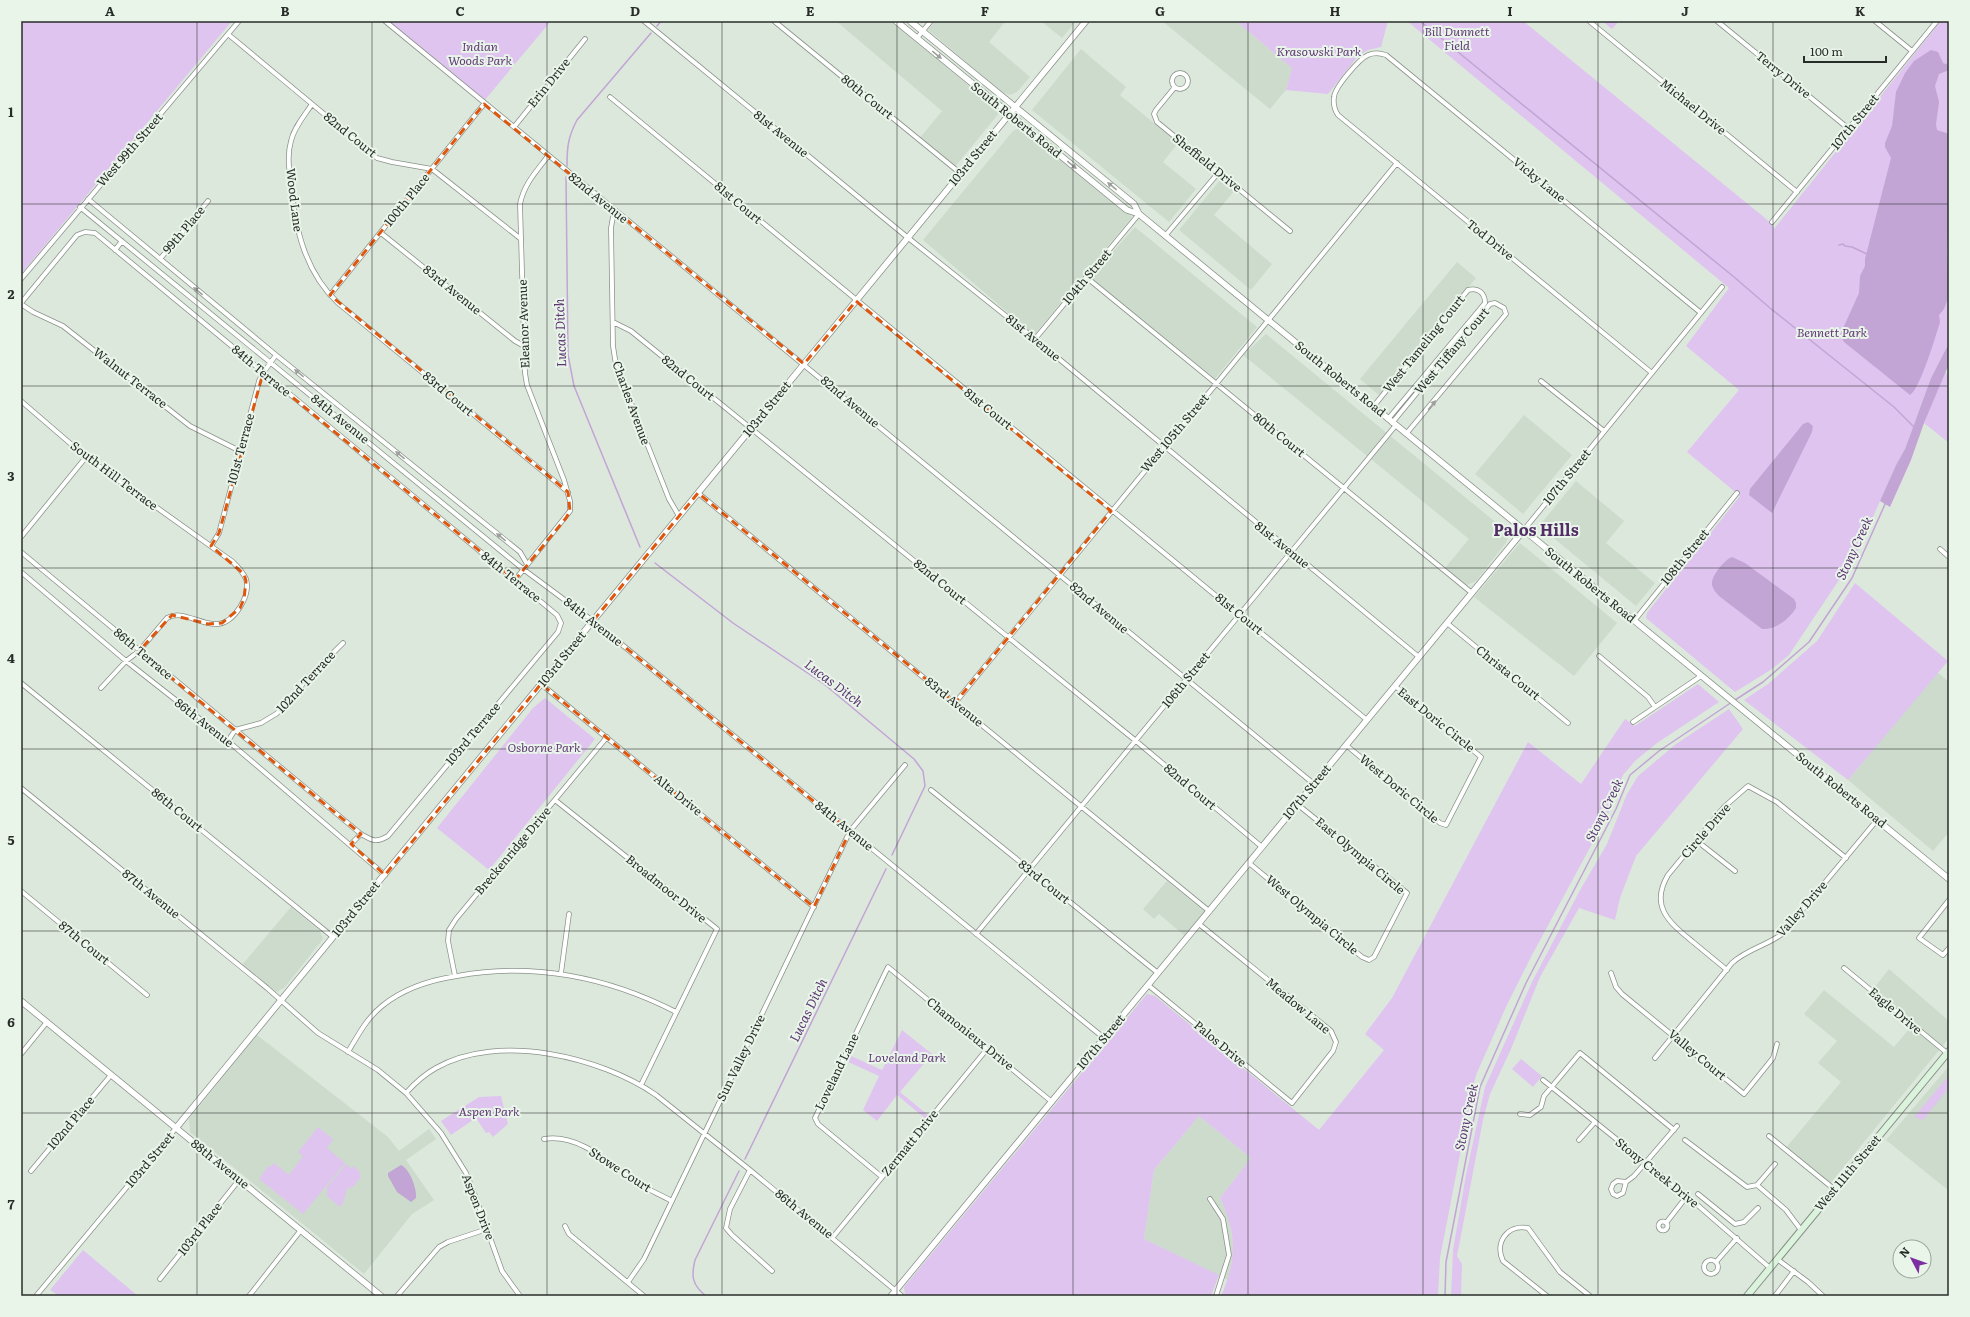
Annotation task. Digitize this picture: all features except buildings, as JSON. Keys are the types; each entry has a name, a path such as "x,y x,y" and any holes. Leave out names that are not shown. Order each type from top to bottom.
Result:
{"main road":[{"name":"West 111th Street","path":"1747,1296 1948,1052"}],"street":[{"name":"West 99th Street","path":"21,279 80,207 240,21"},
{"name":"82nd Avenue","path":"385,21 614,211 804,364 1059,574 1186,681 1314,784"},
{"name":"81st Avenue","path":"644,21 1035,339 1163,447 1419,657"},
{"name":"80th Court","path":"774,21 960,173"},
{"name":"South Roberts Road","path":"896,21 1127,210 1139,214 1949,879"},
{"name":"South Roberts Road","path":"910,21 1134,204 1139,214"},
{"path":"917,38 931,21"},
{"name":"103rd Street","path":"36,1296 385,875 1086,21"},
{"name":"Michael Drive","path":"1589,21 1797,192"},
{"name":"Terry Drive","path":"1717,21 1849,129"},
{"path":"1875,21 1912,51"},
{"name":"107th Street","path":"1772,222 1937,21"},
{"name":"82nd Court","path":"229,35 377,158 432,169 521,239"},
{"name":"Erin Drive","path":"514,127 585,39"},
{"name":"Vicky Lane","path":"1334,104 1335,93 1347,76 1364,57 1375,53 1386,55 1701,313"},
{"name":"Sheffield Drive","path":"1175,87 1156,110 1154,118 1160,125 1290,231"},
{"name":"81st Court","path":"610,97 1111,511 1367,720"},
{"name":"Wood Lane","path":"312,104 296,129 291,140 288,157 293,210 299,239 308,260 330,295"},
{"name":"100th Place","path":"330,295 484,104"},
{"name":"Tod Drive","path":"1334,104 1338,115 1652,373"},
{"name":"Eleanor Avenue","path":"548,156 529,180 522,193 520,204 524,346 528,385 568,492"},
{"name":"West 105th Street","path":"955,703 1009,638 1059,574 1397,163"},
{"path":"1165,236 1219,172"},
{"name":"84th Avenue","path":"88,199 276,355 520,552 527,564"},
{"name":"99th Place","path":"160,259 208,201"},
{"name":"84th Avenue","path":"80,207 523,569 593,621 1104,1038"},
{"name":"Charles Avenue","path":"614,211 611,228 613,322 614,356 618,375 669,498 679,516"},
{"name":"104th Street","path":"1035,339 1139,214"},
{"name":"84th Terrace","path":"21,303 77,235 85,232 95,233 557,614 561,623"},
{"name":"83rd Avenue","path":"381,233 515,341 524,346"},
{"path":"115,250 122,241"},
{"name":"80th Court","path":"1086,277 1472,593"},
{"name":"107th Street","path":"891,1296 1524,530 1722,287"},
{"name":"West Tameling Court","path":"1373,407 1468,290 1474,289 1480,291 1485,298 1485,303 1392,422"},
{"name":"83rd Court","path":"330,295 568,492"},
{"name":"Walnut Terrace","path":"21,303 33,312 63,326 190,426 240,451"},
{"name":"West Tiffany Court","path":"1392,422 1490,304 1495,303 1504,308 1506,314 1406,434"},
{"name":"82nd Court","path":"613,322 631,331 1136,741 1262,847"},
{"name":"101st Terrace","path":"211,546 219,533 240,451 263,373 276,355"},
{"path":"1541,381 1604,431"},
{"name":"South Hill Terrace","path":"21,401 86,457 211,546 232,562 244,574 247,591 240,608 231,618 222,623 208,624 178,615 172,615 167,618 139,651"},
{"name":"106th Street","path":"976,934 1344,488 1392,422"},
{"path":"21,537 86,457"},
{"path":"515,580 570,511 568,492"},
{"name":"83rd Avenue","path":"698,493 1209,911"},
{"name":"108th Street","path":"1634,621 1737,493"},
{"path":"1940,549 1949,557"},
{"name":"86th Terrace","path":"21,552 361,834 372,840 380,841"},
{"name":"86th Avenue","path":"21,572 126,661 228,741 351,844 385,875"},
{"name":"103rd Terrace","path":"380,841 388,836 558,632 561,623"},
{"name":"Christa Court","path":"1447,623 1568,723"},
{"name":"102nd Terrace","path":"235,730 261,723 276,714 291,701 304,682 343,643"},
{"path":"102,688 126,661 139,651"},
{"path":"1599,656 1648,697 1655,707"},
{"path":"1633,722 1701,676"},
{"name":"86th Court","path":"21,683 333,937"},
{"name":"Alta Drive","path":"541,684 607,736 814,907"},
{"name":"East Doric Circle","path":"1395,686 1479,755 1479,762 1462,796"},
{"path":"228,741 235,730"},
{"name":"Breckenridge Drive","path":"456,976 448,941 449,930 456,919 607,736"},
{"name":"West Doric Circle","path":"1346,745 1440,824 1446,825 1462,796"},
{"path":"850,831 905,765"},
{"name":"Circle Drive","path":"1727,970 1670,923 1661,905 1661,893 1666,880 1724,807 1748,786 1777,802 1846,858"},
{"name":"87th Avenue","path":"22,790 281,1001"},
{"name":"83rd Court","path":"931,790 1029,871 1158,973"},
{"name":"Broadmoor Drive","path":"555,800 717,929 641,1085"},
{"name":"East Olympia Circle","path":"1297,804 1407,893 1387,934"},
{"name":"Valley Drive","path":"1655,1058 1727,970 1744,953 1771,942 1782,934 1877,820"},
{"name":"Sun Valley Drive","path":"628,1282 641,1263 672,1201 850,831"},
{"path":"351,844 361,834"},
{"path":"1697,841 1735,871"},
{"name":"West Olympia Circle","path":"1249,863 1365,959 1374,957 1387,934"},
{"name":"87th Court","path":"21,891 148,994"},
{"path":"1949,900 1919,938 1943,955 1949,948"},
{"path":"561,974 569,914"},
{"name":"Meadow Lane","path":"1199,924 1331,1031 1336,1042 1333,1051 1292,1103"},
{"name":"Chamonieux Drive","path":"888,967 1052,1102"},
{"name":"Loveland Lane","path":"882,1177 818,1124 815,1118 888,967"},
{"name":"Eagle Drive","path":"1844,968 1948,1052"},
{"path":"348,1052 368,1020 388,1001 422,983 474,972 514,970 561,974 621,987 676,1012"},
{"name":"Valley Court","path":"1612,973 1616,986 1622,994 1744,1094 1773,1058 1777,1044"},
{"name":"Palos Drive","path":"1148,985 1292,1103"},
{"name":"88th Avenue","path":"21,1001 381,1296"},
{"name":"Aspen Drive","path":"281,1001 324,1037 378,1070 406,1093 432,1122 448,1144 473,1190 502,1271 520,1296"},
{"path":"21,1054 47,1022"},
{"name":"Zermatt Drive","path":"833,1237 987,1049"},
{"name":"86th Avenue","path":"406,1093 429,1072 458,1058 482,1053 519,1050 550,1054 583,1061 606,1069 641,1085 833,1237 902,1296"},
{"path":"1520,1114 1530,1114 1536,1112 1541,1107 1544,1096 1580,1053 1674,1130"},
{"name":"102nd Place","path":"31,1171 111,1075"},
{"name":"Stony Creek Drive","path":"1543,1080 1687,1196 1770,1268"},
{"path":"1579,1140 1595,1122"},
{"path":"1626,1182 1646,1164 1677,1126"},
{"path":"1769,1136 1834,1189"},
{"name":"Stowe Court","path":"544,1139 554,1137 587,1148 606,1159 640,1184 672,1201"},
{"path":"1685,1140 1747,1188 1757,1185 1775,1164"},
{"path":"750,1170 730,1209 726,1228 772,1271"},
{"name":"103rd Place","path":"160,1279 239,1180"},
{"path":"1757,1185 1786,1210 1800,1230"},
{"path":"1698,1194 1737,1225 1744,1222 1758,1208"},
{"path":"1666,1223 1687,1196"},
{"path":"1210,1199 1223,1219 1229,1255 1216,1296"},
{"path":"1711,1216 1717,1210"},
{"path":"565,1226 569,1234 644,1296"},
{"path":"1547,1296 1503,1261 1500,1255 1500,1246 1504,1236 1511,1229 1520,1227 1528,1228 1560,1272 1590,1296"},
{"path":"397,1296 439,1247 448,1242 487,1229"},
{"path":"249,1296 301,1230"},
{"path":"1716,1262 1737,1238"},
{"path":"1777,1259 1794,1271 1823,1296"},
{"path":"1775,1296 1794,1271"}],"highlighted area":[{"path":"484,104 804,364 856,301 1111,511 955,703 698,493 593,621 850,831 814,907 541,684 385,875 351,844 361,834 139,651 172,615 208,624 222,623 240,608 244,599 246,581 244,574 211,546 219,533 263,373 515,580 566,518 570,511 568,492 330,295"}],"shaded area":[{"path":"836,21 892,21 1000,112 954,168 919,139 942,111"},
{"path":"935,21 1002,21 1004,23 989,42 1030,77 1017,92 1010,95 1002,92 928,30"},
{"path":"1041,21 1076,21 1062,38"},
{"path":"1162,21 1236,21 1292,68 1286,90 1270,109"},
{"path":"1081,49 1126,87 1120,95 1178,143 1163,162 1196,189 1169,222 1032,110"},
{"path":"1931,50 1938,52 1943,63 1949,65 1949,70 1939,74 1935,86 1939,102 1936,124 1937,130 1949,134 1949,221 1947,248 1949,296 1944,309 1939,315 1940,322 1923,373 1914,391 1910,395 1844,342 1840,335 1859,293 1860,276 1865,266 1865,259 1891,158 1885,147 1885,143 1892,126 1896,92 1905,73 1914,61"},
{"path":"1020,127 1132,217 1034,335 923,240 1013,131"},
{"path":"1221,179 1235,190 1214,215 1272,264 1251,290 1179,230"},
{"path":"1135,227 1257,327 1215,379 1090,277"},
{"path":"1457,262 1476,278 1380,396 1360,379"},
{"path":"1266,334 1510,534 1505,544 1476,581 1467,585 1445,568 1469,539 1243,355"},
{"path":"1949,343 1949,364 1924,423 1911,460 1890,507 1880,501 1905,449 1931,378"},
{"path":"1524,415 1572,455 1523,514 1475,474"},
{"path":"1808,422 1813,426 1812,432 1772,513 1749,495 1750,489 1803,424"},
{"path":"1576,481 1624,521 1606,543 1655,583 1636,606 1539,526"},
{"path":"1520,543 1617,623 1574,676 1474,597"},
{"path":"1732,557 1745,563 1794,599 1796,608 1786,620 1772,628 1762,629 1717,594 1712,585 1712,581 1722,565"},
{"path":"1937,672 1949,682 1949,832 1933,851 1848,780"},
{"path":"1167,881 1205,912 1185,936 1159,914 1154,919 1143,909"},
{"path":"291,907 320,931 323,939 285,987 277,992 272,990 242,965"},
{"path":"1889,969 1949,1021 1949,1038 1829,1185 1785,1149 1841,1082 1818,1063 1837,1041 1804,1014 1824,990 1894,1047 1915,1022 1874,988"},
{"path":"257,1035 388,1137 399,1151 429,1129 436,1139 406,1160 434,1200 412,1214 364,1274 190,1132 189,1119"},
{"path":"1949,1066 1949,1191 1886,1140"},
{"path":"1199,1116 1251,1158 1220,1198 1229,1218 1234,1251 1228,1280 1144,1239 1154,1170"},
{"path":"401,1165 410,1175 414,1185 416,1198 411,1202 397,1192 388,1176 388,1173"}],"green space":[{"path":"21,21 232,21 21,274"},
{"name":"Indian Woods Park","path":"388,21 551,21 484,101"},
{"name":"Krasowski Park","path":"1236,21 1388,21 1381,47 1368,50 1358,56 1328,94 1286,90 1292,68"},
{"name":"Bennett Park","path":"1407,21 1523,21 1765,218 1773,225 1774,229 1940,22 1939,21 1949,21 1949,343 1931,378 1905,449 1896,465 1857,553 1789,655 1772,669 1735,692 1646,618 1647,613 1740,496 1687,452 1739,390 1686,346 1729,288"},
{"path":"1602,21 1619,21 1612,29"},
{"path":"1945,372 1949,376 1949,443 1924,423"},
{"path":"1855,583 1948,661 1848,780 1744,700 1768,684 1817,641"},
{"path":"1698,684 1719,702 1657,743 1636,760 1623,775 1608,814 1531,957 1506,1007 1476,1075 1440,1258 1438,1296 1221,1296 1230,1270 1233,1247 1230,1223 1220,1198 1251,1158 1199,1116 1154,1170 1144,1239 1219,1275 1211,1296 905,1295 904,1287 1147,994 1155,996 1319,1130 1384,1050 1365,1034 1392,998 1528,742 1581,784 1625,719 1635,726"},
{"name":"Osborne Park","path":"545,698 595,739 489,870 437,828 533,708"},
{"path":"1729,709 1743,729 1636,856 1620,898 1615,920 1579,908 1540,977 1511,1049 1490,1094 1483,1120 1457,1256 1462,1264 1461,1296 1451,1296 1453,1250 1466,1175 1485,1087 1532,982 1579,892 1607,844 1627,794 1638,776 1676,744"},
{"name":"Loveland Park","path":"902,1030 932,1054 900,1092 928,1115 926,1119 897,1095 877,1121 863,1110 879,1076 846,1061 849,1055 882,1070"},
{"path":"1521,1059 1542,1076 1533,1087 1512,1069"},
{"path":"1949,1075 1949,1088 1923,1120 1914,1117"},
{"name":"Aspen Park","path":"501,1096 508,1124 493,1137 489,1132 486,1133 476,1118 451,1135 441,1121 479,1097"},
{"path":"318,1127 333,1139 327,1148 345,1163 303,1214 259,1179 268,1166 270,1167 274,1163 289,1175 303,1156 298,1152"},
{"path":"346,1164 351,1168 353,1166 359,1171 361,1177 352,1188 349,1187 346,1191 344,1201 340,1207 327,1196 327,1187"},
{"path":"83,1250 138,1296 59,1296 50,1290"}],"waterway":[{"name":"Lucas Ditch","path":"657,26 661,21"},
{"path":"1420,21 1770,308 1894,407 1913,426"},
{"name":"Lucas Ditch","path":"567,166 569,142 577,120 651,33"},
{"name":"Lucas Ditch","path":"566,177 568,355 574,386 640,547"},
{"path":"1839,245 1843,244 1867,254"},
{"name":"Stony Creek","path":"1735,700 1763,682 1809,642 1852,578 1886,502"},
{"name":"Lucas Ditch","path":"655,563 733,623 824,684 914,759 923,771 925,786 892,855"},
{"name":"Stony Creek","path":"1445,1296 1446,1262 1480,1087 1526,983 1616,809 1630,775 1659,751 1732,702"},
{"name":"Lucas Ditch","path":"745,1159 886,869"},
{"name":"Lucas Ditch","path":"706,1296 695,1284 693,1276 695,1260 739,1171"}],"district":[{"name":"Palos Hills","path":"1536,530"}],"park label":[{"name":"Bill Dunnett Field","path":"1457,39"}]}
